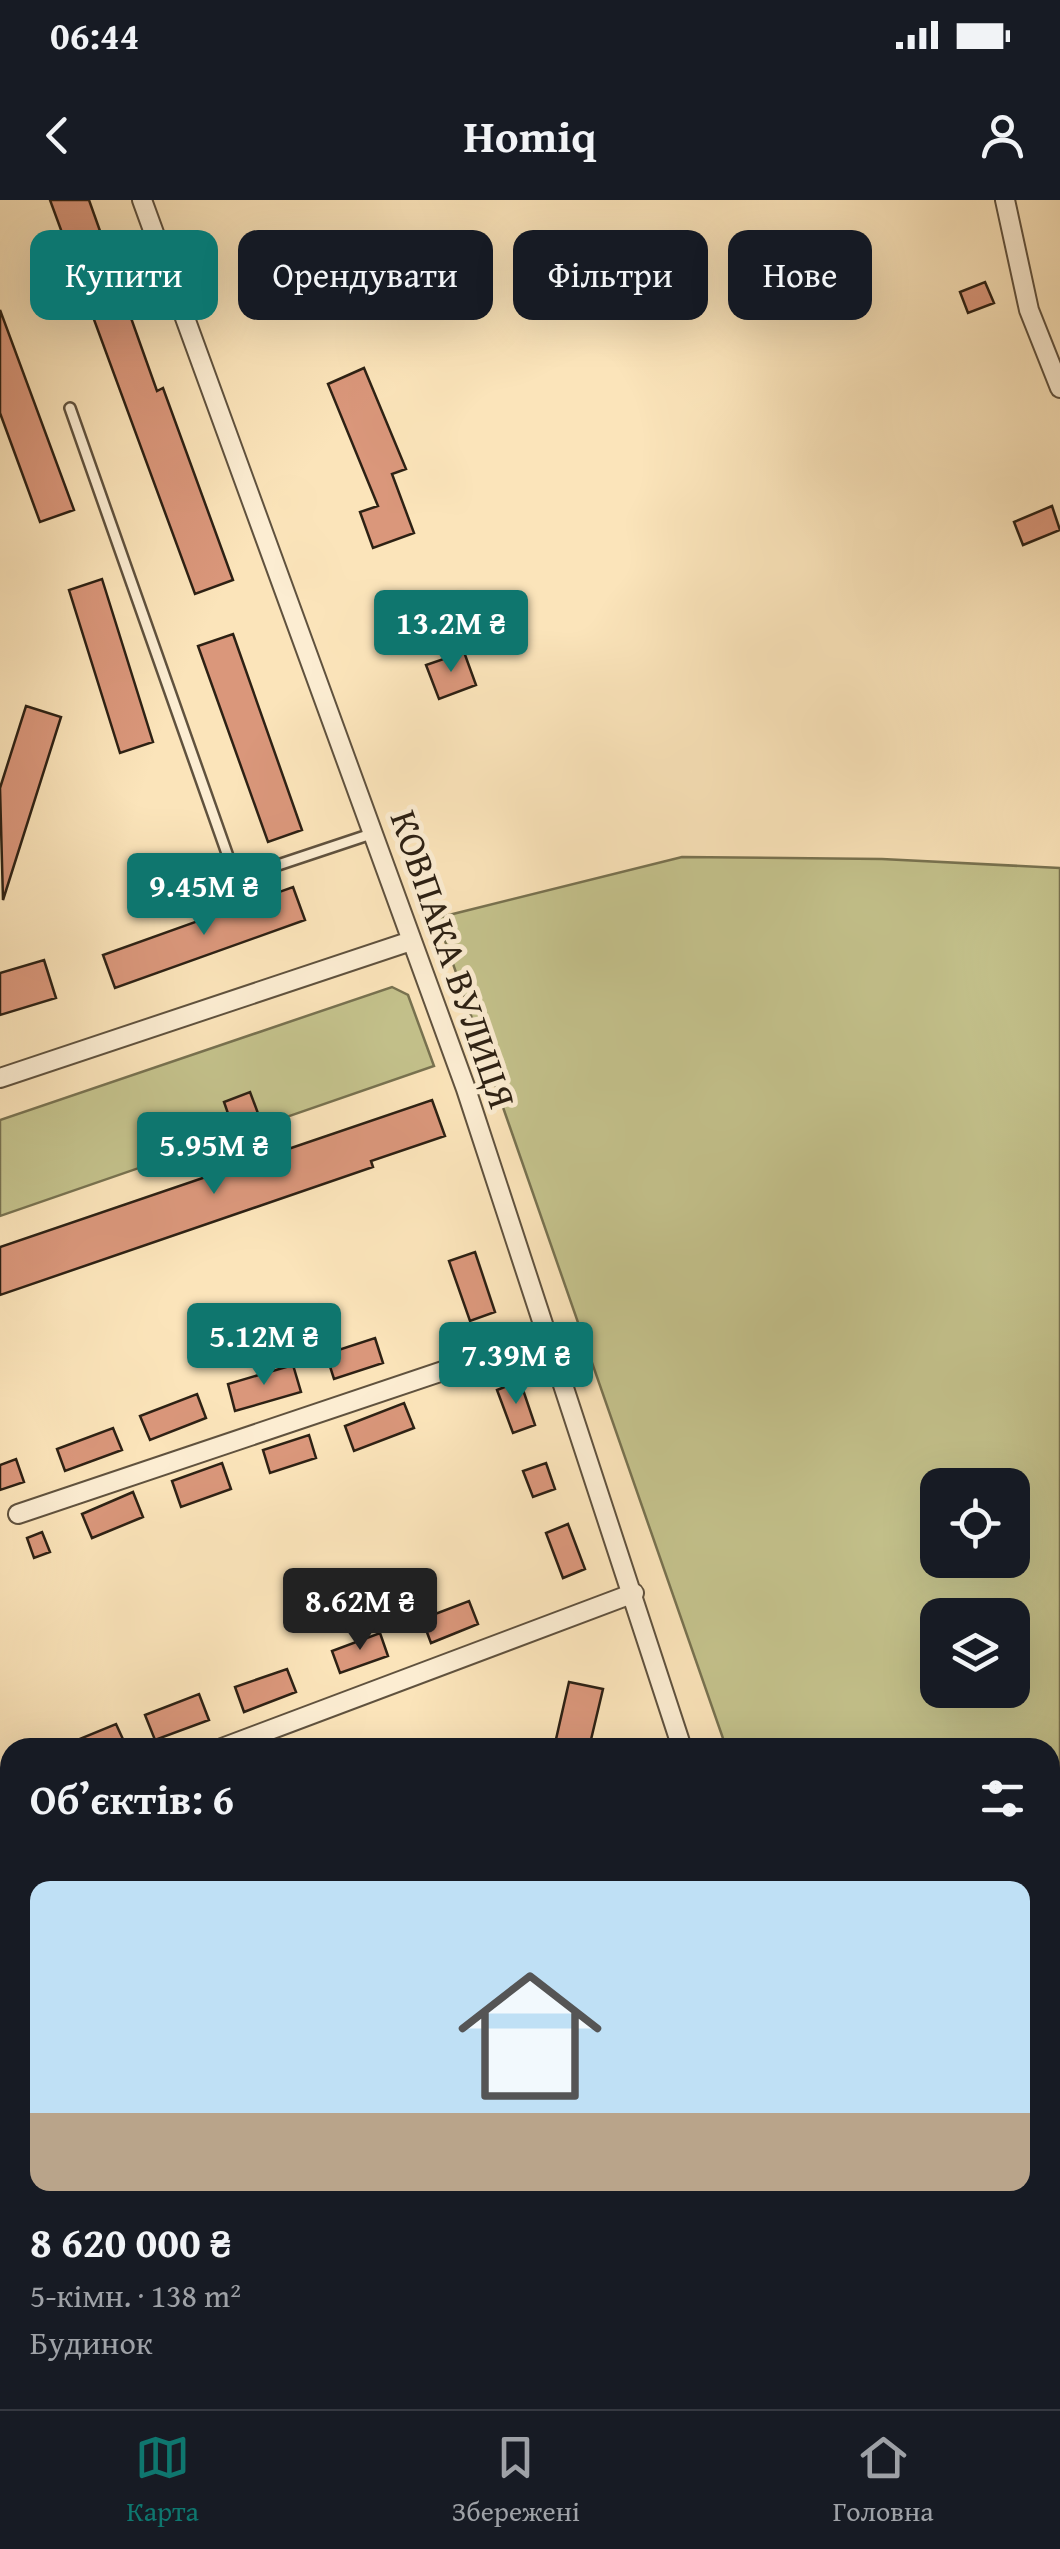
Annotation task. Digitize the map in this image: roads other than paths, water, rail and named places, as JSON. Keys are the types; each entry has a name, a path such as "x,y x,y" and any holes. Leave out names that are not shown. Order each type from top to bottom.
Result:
{"street":[{"name":"КОВПАКА ВУЛИЦЯ","path":"142,200 466,1089 544,1337 634,1592 679,1738"},
{"path":"1005,200 1029,310 1060,388"},
{"path":"0,1078 411,941"},
{"path":"18,1514 544,1337"},
{"path":"248,1738 634,1592"}],"lane":[{"path":"70,408 236,879 374,833"}]}
